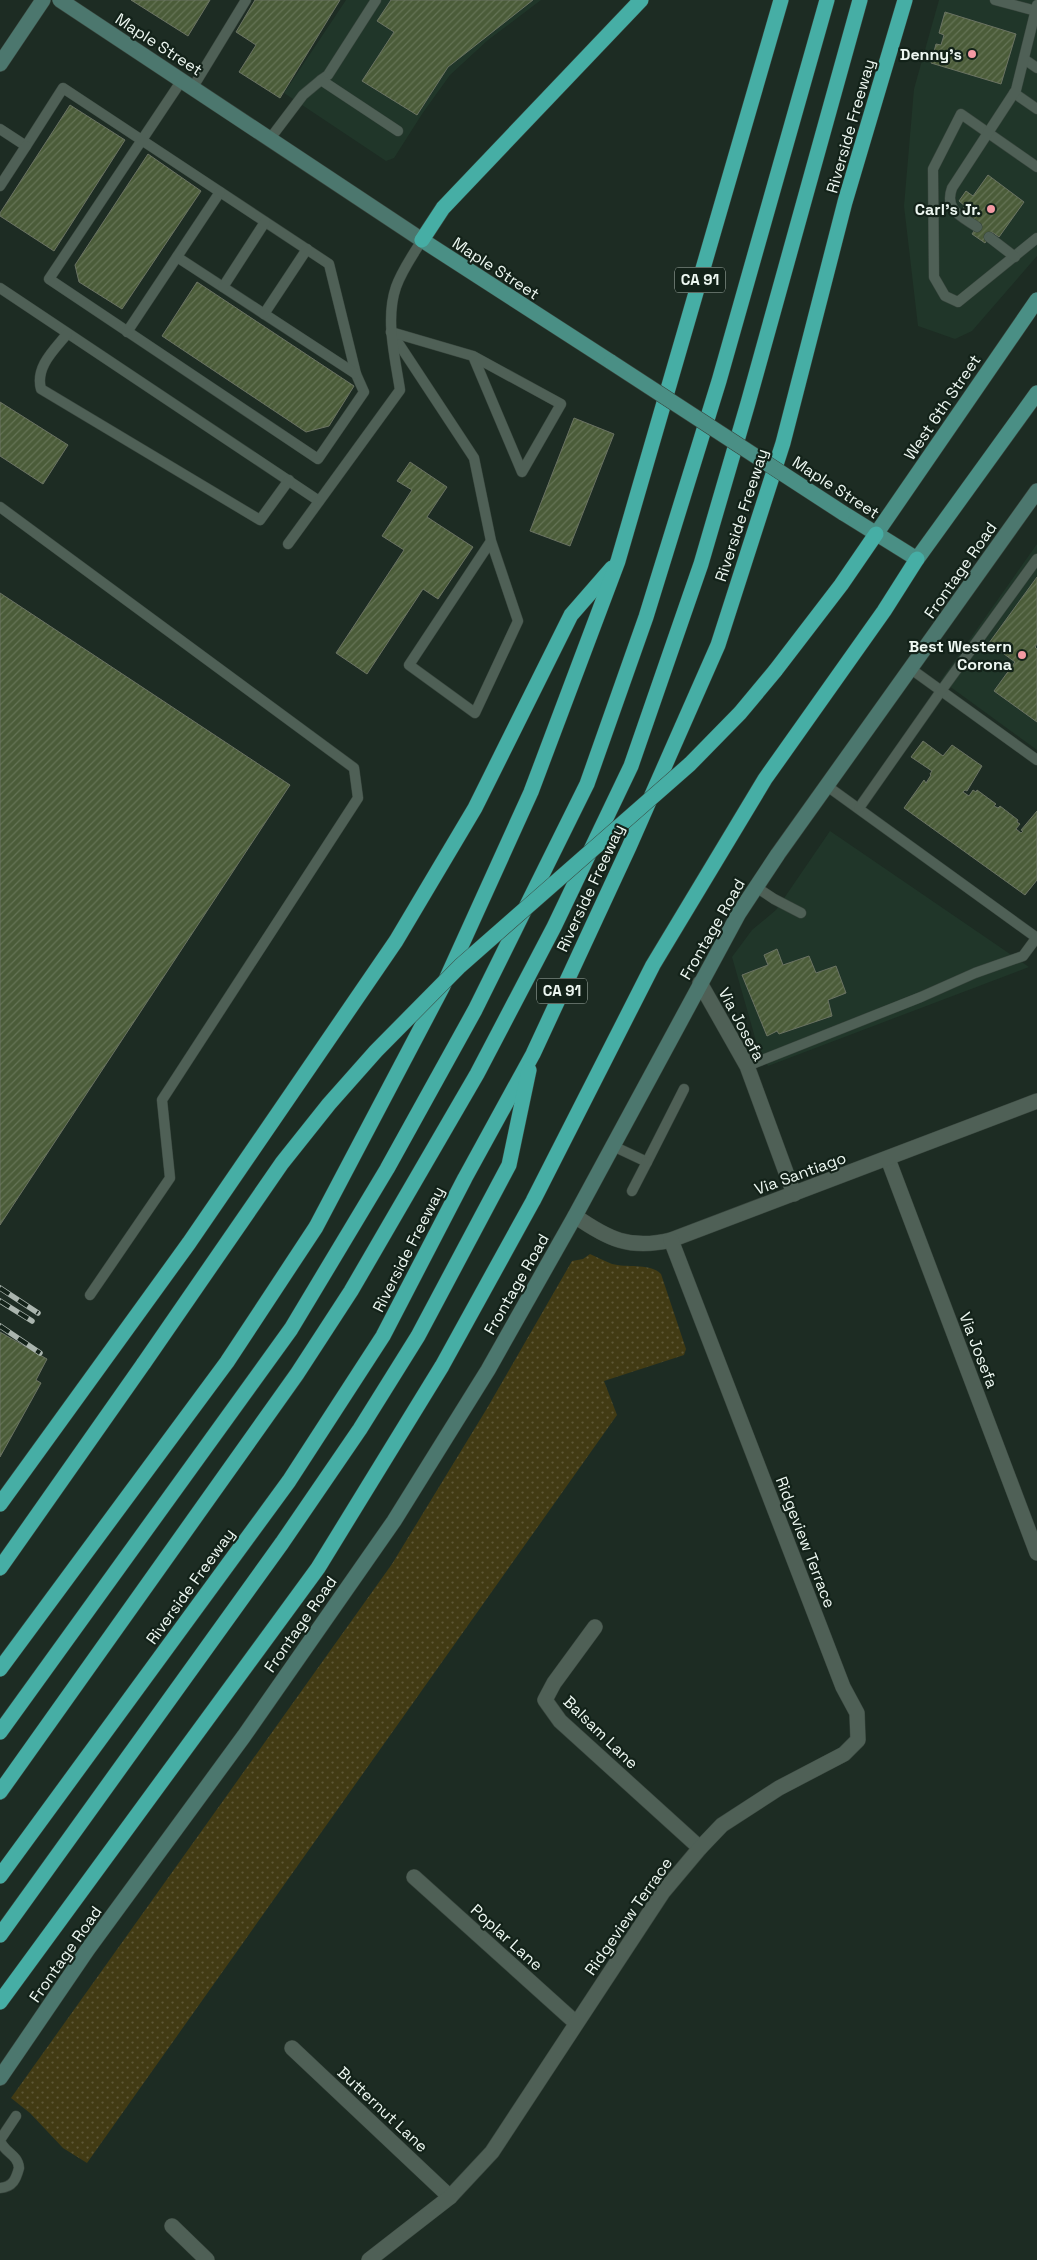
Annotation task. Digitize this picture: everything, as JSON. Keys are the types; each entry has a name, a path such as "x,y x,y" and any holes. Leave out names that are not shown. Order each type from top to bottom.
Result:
{"highway":[{"path":"422,240 444,208 641,0"},
{"name":"CA 91","path":"0,1669 227,1362 316,1227 455,959 531,792 618,561 781,0"},
{"path":"0,1732 291,1329 387,1169 475,1010 587,784 646,617 719,382 827,0"},
{"path":"0,1792 298,1374 351,1291 477,1074 554,927 631,766 701,564 756,375 860,0"},
{"name":"Riverside Freeway","path":"0,1876 289,1481 310,1449 383,1336 465,1178 533,1054 629,846 718,645 783,443 845,202 905,0"},
{"path":"0,1568 282,1163 329,1104 376,1051 460,966 690,764 740,713 841,585 876,534"},
{"path":"0,2002 318,1568 447,1358 533,1201 653,965 765,779 884,611 917,559"},
{"path":"0,1504 189,1243 396,941 475,808 571,615 618,561"},
{"path":"0,1935 282,1543 360,1429 418,1336 509,1165 533,1054"}],"main road":[{"path":"0,64 43,0"},
{"name":"Maple Street","path":"60,0 422,240 917,559"},
{"name":"West 6th Street","path":"876,534 1037,300"},
{"path":"917,559 1037,393"},
{"name":"Frontage Road","path":"0,2078 88,1949 244,1736 394,1521 488,1370 614,1146 738,913 1037,492"}],"street":[{"name":"Via Josefa","path":"700,983 747,1066 794,1194"},
{"name":"Via Santiago","path":"575,1216 603,1235 634,1244 651,1245 671,1240 1037,1101"},
{"name":"Via Josefa","path":"888,1159 1037,1553"},
{"name":"Ridgeview Terrace","path":"369,2260 450,2197 492,2152 663,1892 700,1848 722,1825 779,1788 844,1754 858,1740 857,1713 842,1687 671,1240"},
{"name":"Balsam Lane","path":"595,1627 554,1682 545,1700 560,1721 700,1848"},
{"name":"Poplar Lane","path":"414,1877 576,2023"},
{"name":"Butternut Lane","path":"292,2048 450,2197"},
{"path":"172,2226 207,2260"}],"lane":[{"path":"0,186 63,88 142,140 265,222 307,249 329,264 356,374 364,392 318,459 49,279 142,140 187,84 246,0"},
{"path":"269,140 303,95 328,75 376,0"},
{"path":"977,227 954,211 949,202 949,196 952,188 1014,93 1036,8 995,0"},
{"path":"1024,59 1037,68"},
{"path":"321,80 398,131"},
{"path":"1014,93 1037,109"},
{"path":"1037,167 961,114 933,169 934,277 945,296 958,302 1037,238"},
{"path":"0,129 26,146"},
{"path":"128,332 220,192"},
{"path":"223,287 265,222"},
{"path":"989,237 1015,256"},
{"path":"288,544 400,390 391,332 392,302 396,287 422,240"},
{"path":"264,314 307,249"},
{"path":"177,257 356,374"},
{"path":"0,288 319,501"},
{"path":"391,332 473,356 562,404 522,472 473,356"},
{"path":"391,332 474,458 491,541 518,621 475,713 409,665 491,541"},
{"path":"67,334 42,367 38,380 41,389 260,520 288,480"},
{"path":"0,507 354,768 358,798 162,1100 170,1178 90,1295"},
{"path":"859,808 941,691 1037,560"},
{"path":"911,668 1037,760"},
{"path":"747,1066 921,997 975,973 1023,956 1037,938 827,786"},
{"path":"756,887 774,900 801,913"},
{"path":"632,1191 684,1089"},
{"path":"614,1146 647,1162"},
{"path":"0,2188 9,2186 14,2182 19,2168 15,2157 4,2147 0,2140 16,2116"}],"shaded area":[{"path":"346,0 541,0 488,40 450,75 394,158 386,161 284,93"},
{"path":"939,0 1037,0 1037,256 972,331 955,339 918,326 904,206 914,89"},
{"path":"1037,544 1037,750 941,680"},
{"path":"830,831 1029,967 768,1066 756,1041 732,957 752,930 776,910"},
{"path":"590,1254 612,1264 651,1268 661,1274 686,1349 684,1355 604,1381 617,1415 87,2163 63,2148 30,2113 11,2098 392,1564 486,1410 572,1261 583,1259"}],"building":[{"path":"131,0 210,0 188,36"},
{"path":"255,0 340,0 280,98 239,72 256,45 236,32"},
{"path":"391,0 533,0 448,67 417,115 362,81 394,32 377,21"},
{"name":"Denny's","path":"945,12 1016,34 1001,84 931,63 936,44 941,45 944,35 939,33"},
{"path":"70,105 125,140 54,251 0,216 0,213"},
{"path":"148,154 201,191 122,309 79,282 75,265"},
{"name":"Carl's Jr.","path":"988,175 1024,202 999,237 992,232 985,243 972,234 978,225 961,212 965,206 959,201 966,191 973,196"},
{"path":"197,282 354,386 329,426 306,432 162,336"},
{"path":"0,402 68,445 43,484 0,456"},
{"path":"574,418 614,434 570,546 530,531"},
{"path":"410,462 447,487 427,517 473,547 438,599 423,589 367,674 336,653 404,550 382,536 412,490 397,481"},
{"name":"Best Western Corona","path":"1037,577 1037,644 1035,647 1037,649 1037,722 994,691 1015,662 989,643"},
{"path":"0,593 290,785 0,1225"},
{"path":"923,741 943,756 952,745 982,766 967,791 963,792 969,796 973,790 976,792 977,790 996,804 994,806 998,808 1000,806 1018,820 1017,822 1020,824 1016,829 1021,833 1023,831 1021,830 1037,811 1037,880 1025,895 904,808 924,780 926,783 931,775 932,771 911,757"},
{"path":"777,949 783,965 809,956 816,973 836,966 846,993 828,1000 832,1016 779,1034 777,1031 767,1036 742,975 768,965 764,955"},
{"path":"0,1332 47,1359 36,1380 41,1383 0,1457"}],"railway":[{"path":"0,1288 38,1313"},
{"path":"0,1301 32,1321"},
{"path":"0,1326 40,1353"}],"place":[{"name":"Denny's","path":"972,54"},
{"name":"Carl's Jr.","path":"991,209"},
{"name":"Best Western Corona","path":"1022,655"}]}
